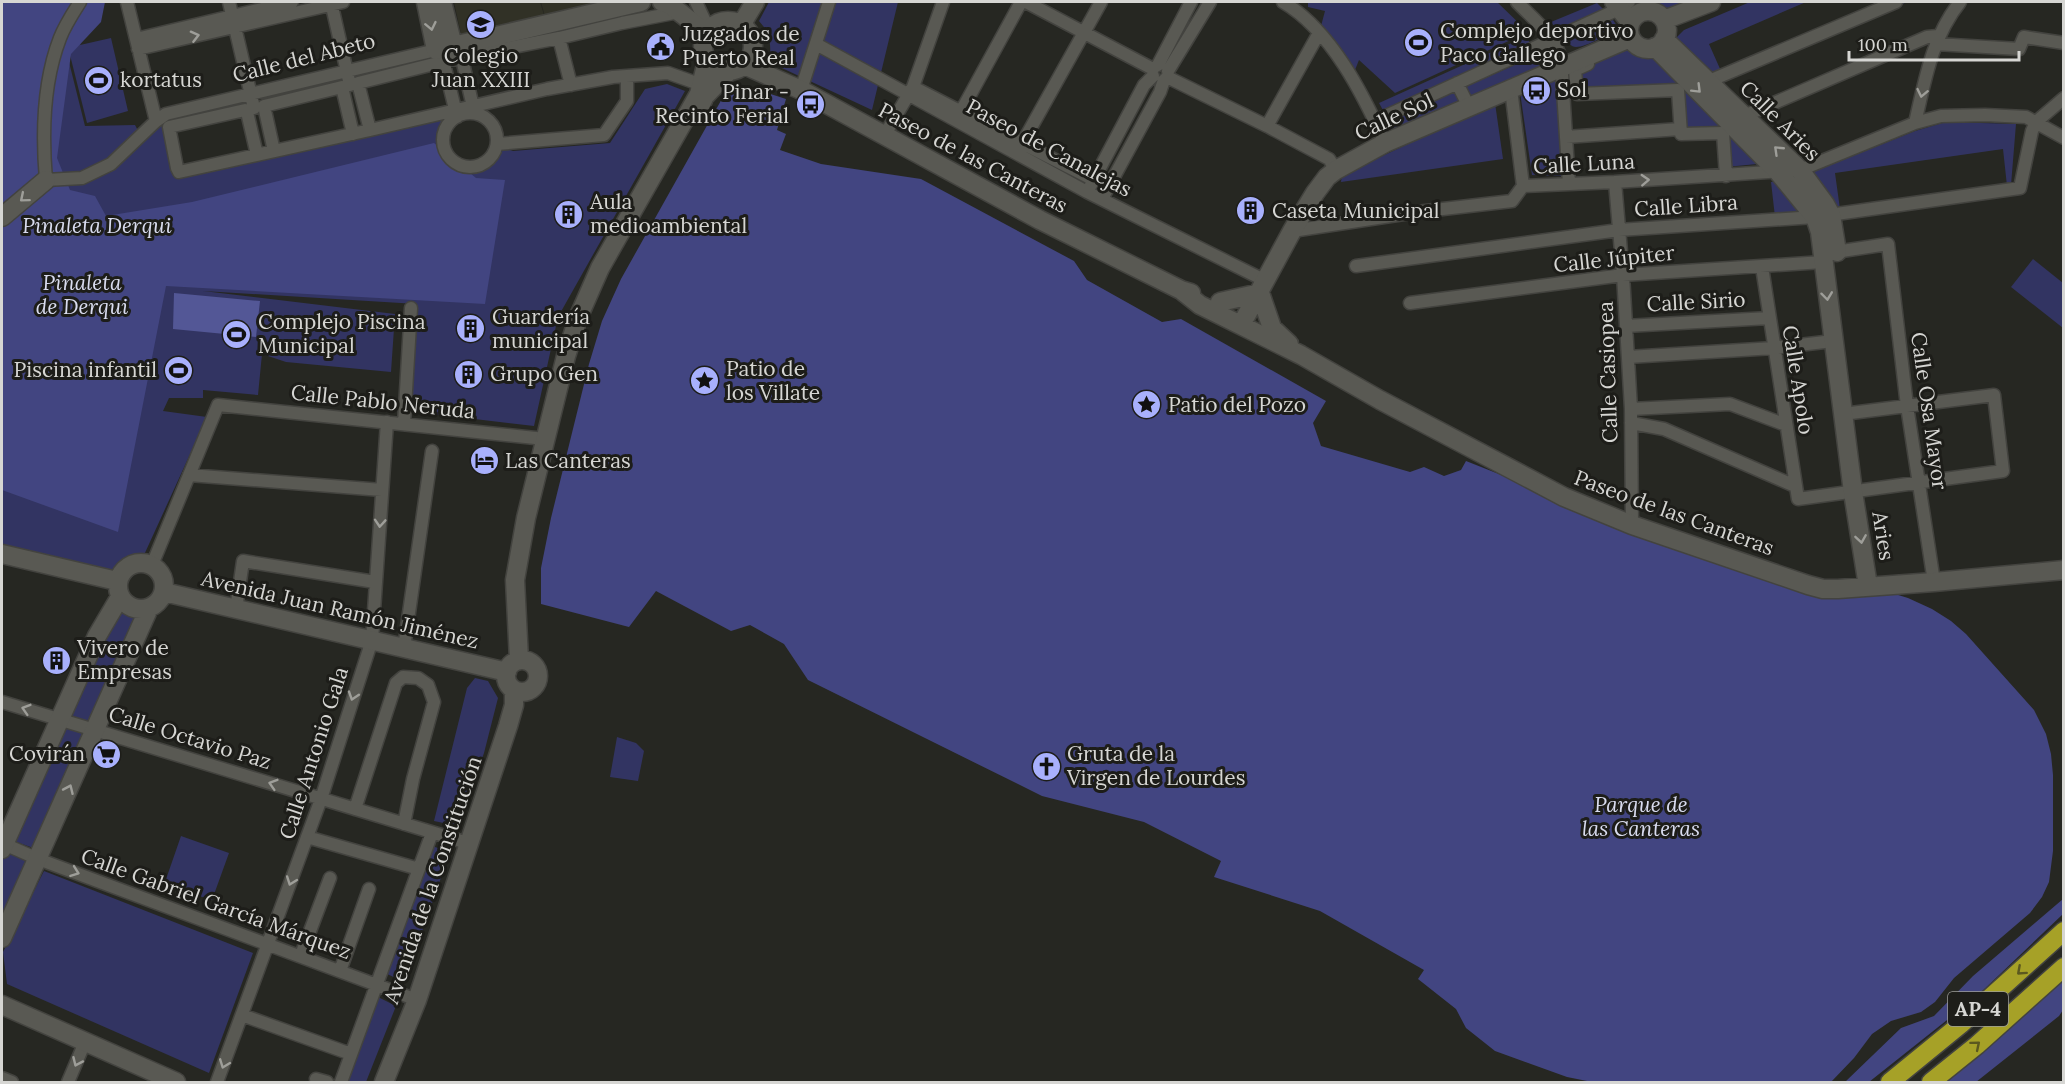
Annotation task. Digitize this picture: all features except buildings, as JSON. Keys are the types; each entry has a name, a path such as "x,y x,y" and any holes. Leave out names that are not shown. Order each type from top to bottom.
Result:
{"highway":[{"name":"AP-4","path":"1890,1083 1961,1024 2064,931"},
{"name":"AP-4","path":"1931,1083 2064,967"}],"street":[{"path":"2,217 46,180 44,130 49,83 60,39 80,2"},
{"path":"127,2 156,121"},
{"path":"229,2 254,108 274,151"},
{"path":"233,21 292,2"},
{"path":"137,44 233,21 336,2 350,85 353,134"},
{"path":"426,2 449,52 472,110 490,121 495,130 497,144 491,158 484,164 470,167 456,163 445,148 444,136 456,114 449,52 442,2"},
{"name":"Calle del Abeto","path":"46,180 82,178 111,164 166,114 347,71 449,52 641,2"},
{"path":"662,2 707,32"},
{"path":"696,2 707,32"},
{"path":"741,25 755,2"},
{"path":"801,90 829,2"},
{"path":"884,136 911,91 943,2"},
{"path":"959,116 1021,2"},
{"path":"1026,2 1329,159 1336,170"},
{"path":"1101,2 1020,148 1110,185"},
{"path":"1102,199 1160,92 1161,73 1191,2"},
{"path":"1088,192 1144,85 1161,73 1210,2"},
{"path":"1283,2 1303,16 1319,33 1359,90 1385,144"},
{"path":"1517,2 1553,40 1559,51 1569,184"},
{"path":"1664,20 1711,2"},
{"path":"1709,81 1896,2"},
{"path":"1916,123 1927,69 1937,40 1947,18 1960,2"},
{"path":"1577,94 1575,70 1625,17 1646,11 1656,13 1664,20 1667,30 1660,43 1644,49 1633,43 1625,17"},
{"path":"680,12 559,38 449,52 350,85 169,128 177,168 179,172 370,130 456,114 571,85 627,76 668,73 702,85"},
{"name":"Calle Sol","path":"1375,121 1553,40 1625,17"},
{"name":"Calle Sol","path":"1246,316 1292,231 1323,182 1336,170 1385,144 1562,67 1625,17"},
{"path":"518,664 515,580 526,518 566,356 578,318 600,268 699,94 707,61 703,47 707,32 724,22 735,22 747,30 753,45 752,52 701,103 609,272 580,340 534,522 525,567 518,664 508,682 521,690 535,685 538,676 536,667 518,664"},
{"path":"1267,126 1319,33"},
{"path":"1743,116 1927,37 2019,49 2024,37 2064,43"},
{"path":"559,38 571,85"},
{"name":"Calle Aries","path":"1660,43 1709,81 1800,170 1825,204 1820,232 1827,256 1833,341 1853,492"},
{"name":"Calle Aries","path":"1660,43 1779,173 1823,216"},
{"name":"Paseo de Canalejas","path":"816,44 1020,148 1088,192 1263,287"},
{"path":"707,61 713,67 736,68"},
{"name":"Paseo de las Canteras","path":"736,68 801,90 1040,220 1181,290 1191,299 1214,305"},
{"path":"497,144 604,135 627,100 627,76"},
{"path":"1457,83 1468,107"},
{"path":"350,85 370,130"},
{"path":"1511,89 1523,186"},
{"path":"1563,94 1678,90 1681,134 1723,133 1726,176"},
{"path":"2036,122 2064,98"},
{"path":"254,108 247,112 257,155"},
{"path":"1800,170 1916,123 1941,116 1962,114 2026,117 2064,138"},
{"name":"Calle Libra","path":"1356,266 1619,230 1823,216 2020,188 2036,122"},
{"path":"1566,137 1680,129"},
{"name":"Calle Luna","path":"1292,231 1417,212 1512,201 1523,186 1800,170"},
{"name":"Calle Casiopea","path":"1616,182 1631,409 1632,525"},
{"name":"Calle Júpiter","path":"1410,303 1623,275 1762,267 1888,244"},
{"name":"Calle Osa Mayor","path":"1888,244 1907,406 1934,582"},
{"name":"Calle Apolo","path":"1762,267 1797,499 1853,492"},
{"path":"1214,305 1263,287 1271,334"},
{"path":"1214,305 1234,316 1246,316 1252,325 1271,334"},
{"path":"1214,305 1271,334"},
{"path":"404,424 411,308"},
{"name":"Calle Sirio","path":"1626,326 1769,318"},
{"name":"Paseo de las Canteras","path":"1271,334 1301,355 1380,400 1564,497 1632,525 1808,585 1823,589 2064,570"},
{"path":"1628,357 1774,348 1833,341"},
{"path":"1843,414 1994,395 2003,471 1853,492"},
{"path":"1631,409 1730,404 1786,425"},
{"name":"Calle Pablo Neruda","path":"189,475 218,405 545,439"},
{"name":"Calle Antonio Gala","path":"217,1083 321,799 372,640 387,422"},
{"path":"1631,423 1664,429 1795,486"},
{"path":"404,648 432,451"},
{"path":"152,565 189,475 382,490"},
{"name":"Aries","path":"1853,492 1868,586"},
{"path":"2,554 118,589 124,602 136,609 149,608 156,604 164,592 163,576 152,565 145,562 131,564 120,574 118,589 2,845"},
{"path":"236,609 243,561 375,582"},
{"name":"Avenida Juan Ramón Jiménez","path":"164,592 404,648 518,664"},
{"path":"2,938 149,608"},
{"path":"355,809 396,683 403,677 418,678 429,685 434,702 413,779 404,824"},
{"name":"Avenida de la Constitución","path":"384,1083 417,1000 514,705 521,690"},
{"name":"Avenida de la Constitución","path":"396,1083 460,910 519,729 521,690"},
{"name":"Calle Octavio Paz","path":"2,702 461,841 468,847"},
{"path":"341,1083 432,832"},
{"path":"307,837 419,869"},
{"name":"Calle Gabriel García Márquez","path":"2,845 417,1000"},
{"path":"301,956 330,878"},
{"path":"340,971 369,889"},
{"path":"2,1005 176,1083"},
{"path":"242,1015 351,1054"},
{"path":"68,1083 86,1042"},
{"path":"2,1078 12,1083"}],"shaded area":[{"name":"Colegio Juan XXIII","path":"454,2 540,2 544,15 461,34"},
{"path":"541,2 609,2 545,16"}],"green space":[{"name":"Pinaleta Derqui","path":"2,2 97,2 80,45 111,38 128,111 87,123 69,51 67,54 85,126 135,125 143,140 165,121 175,171 445,117 439,139 441,155 467,170 481,169 495,158 501,147 513,151 610,143 645,89 667,84 685,91 558,317 534,426 408,411 417,304 203,291 395,314 391,372 286,362 262,354 258,395 203,390 203,398 169,398 163,411 207,417 144,555 124,560 110,572 2,546"},
{"name":"Pinaleta de Derqui","path":"2,2 105,2 101,22 71,54 57,158 70,190 95,196 106,216 192,202 434,143 476,178 505,180 485,304 166,286 118,532 2,490"},
{"path":"769,2 898,2 872,110 769,62 769,40 766,30 759,21"},
{"name":"Complejo deportivo Paco Gallego","path":"1308,2 1497,2 1528,32 1395,93 1359,60 1355,70 1321,26 1325,11 1308,7"},
{"path":"1647,2 1689,2 1662,15"},
{"path":"1750,2 1806,2 1709,44 1721,71 1886,2 1907,2 1726,80 1715,74 1676,38 1684,30"},
{"path":"1597,3 1605,11 1558,31 1551,22"},
{"path":"1613,20 1617,26 1614,29 1586,45 1574,47 1564,38"},
{"path":"1527,36 1530,44 1384,112 1379,103"},
{"path":"1623,48 1652,54 1757,164 1726,167 1722,133 1681,134 1676,92 1576,96 1572,70"},
{"path":"1535,56 1540,67 1471,98 1465,87"},
{"path":"1556,77 1563,176 1532,175 1520,92"},
{"name":"Parque de las Canteras","path":"752,88 786,99 777,130 786,134 780,150 821,164 921,179 1074,261 1087,280 1162,322 1181,319 1326,401 1313,423 1321,446 1410,472 1424,467 1444,476 1461,470 1466,461 1524,484 1584,515 1783,586 1885,591 1932,609 1966,634 2034,710 2046,734 2053,775 2053,851 2049,882 2042,897 2030,913 1954,978 1935,1002 1921,1012 1891,1021 1872,1034 1854,1058 1831,1082 1592,1082 1567,1077 1495,1051 1466,1028 1456,1009 1418,979 1424,970 1320,911 1214,877 1221,861 1144,822 1042,796 808,680 784,644 750,625 731,631 656,591 629,627 541,604 541,568 551,518 589,364 602,321 621,279 723,97"},
{"path":"1456,91 1461,102 1392,133 1388,122"},
{"path":"1495,103 1503,159 1341,182 1342,175"},
{"path":"1946,122 2016,124 2011,185 2007,186 2003,149 1835,173 1840,209 1835,209 1812,172 1915,131"},
{"path":"1771,182 1777,182 1809,216 1775,217"},
{"path":"2033,259 2063,283 2063,328 2011,287"},
{"path":"118,610 136,617 93,723 70,715"},
{"path":"475,678 488,681 498,698 484,753 458,826 434,821 467,688"},
{"path":"63,727 89,734 36,849 11,840"},
{"path":"617,737 636,743 644,751 638,781 610,777"},
{"path":"181,836 229,853 212,900 164,885"},
{"path":"432,846 450,852 418,943 410,952 398,979 387,974"},
{"path":"6,850 29,862 2,920 2,861"},
{"path":"44,871 253,953 209,1073 7,984 3,952"},
{"path":"2063,899 2063,914 1976,997 1869,1082 1845,1082 1901,1028 1934,1016 1973,976"},
{"path":"2063,980 2063,1010 2059,1016 1976,1082 1947,1082"},
{"path":"378,997 396,1006 366,1082 346,1082"}],"water":[{"path":"174,293 260,301 256,337 173,329"},
{"name":"Piscina infantil","path":"179,359 189,361 189,372 186,380 175,382 169,376 168,368 171,361"}],"place":[{"name":"Colegio Juan XXIII","path":"481,25"},
{"name":"Complejo deportivo Paco Gallego","path":"1419,43"},
{"name":"Juzgados de Puerto Real","path":"661,46"},
{"name":"kortatus","path":"99,80"},
{"name":"Sol","path":"1536,90"},
{"name":"Pinar - Recinto Ferial","path":"810,104"},
{"name":"Caseta Municipal","path":"1251,211"},
{"name":"Aula medioambiental","path":"569,214"},
{"name":"Guardería municipal","path":"471,329"},
{"name":"Complejo Piscina Municipal","path":"237,334"},
{"name":"Piscina infantil","path":"178,370"},
{"name":"Grupo Gen","path":"469,374"},
{"name":"Patio de los Villate","path":"705,381"},
{"name":"Patio del Pozo","path":"1147,405"},
{"name":"Las Canteras","path":"484,461"},
{"name":"Vivero de Empresas","path":"56,660"},
{"name":"Covirán","path":"106,754"},
{"name":"Gruta de la Virgen de Lourdes","path":"1046,766"}]}
